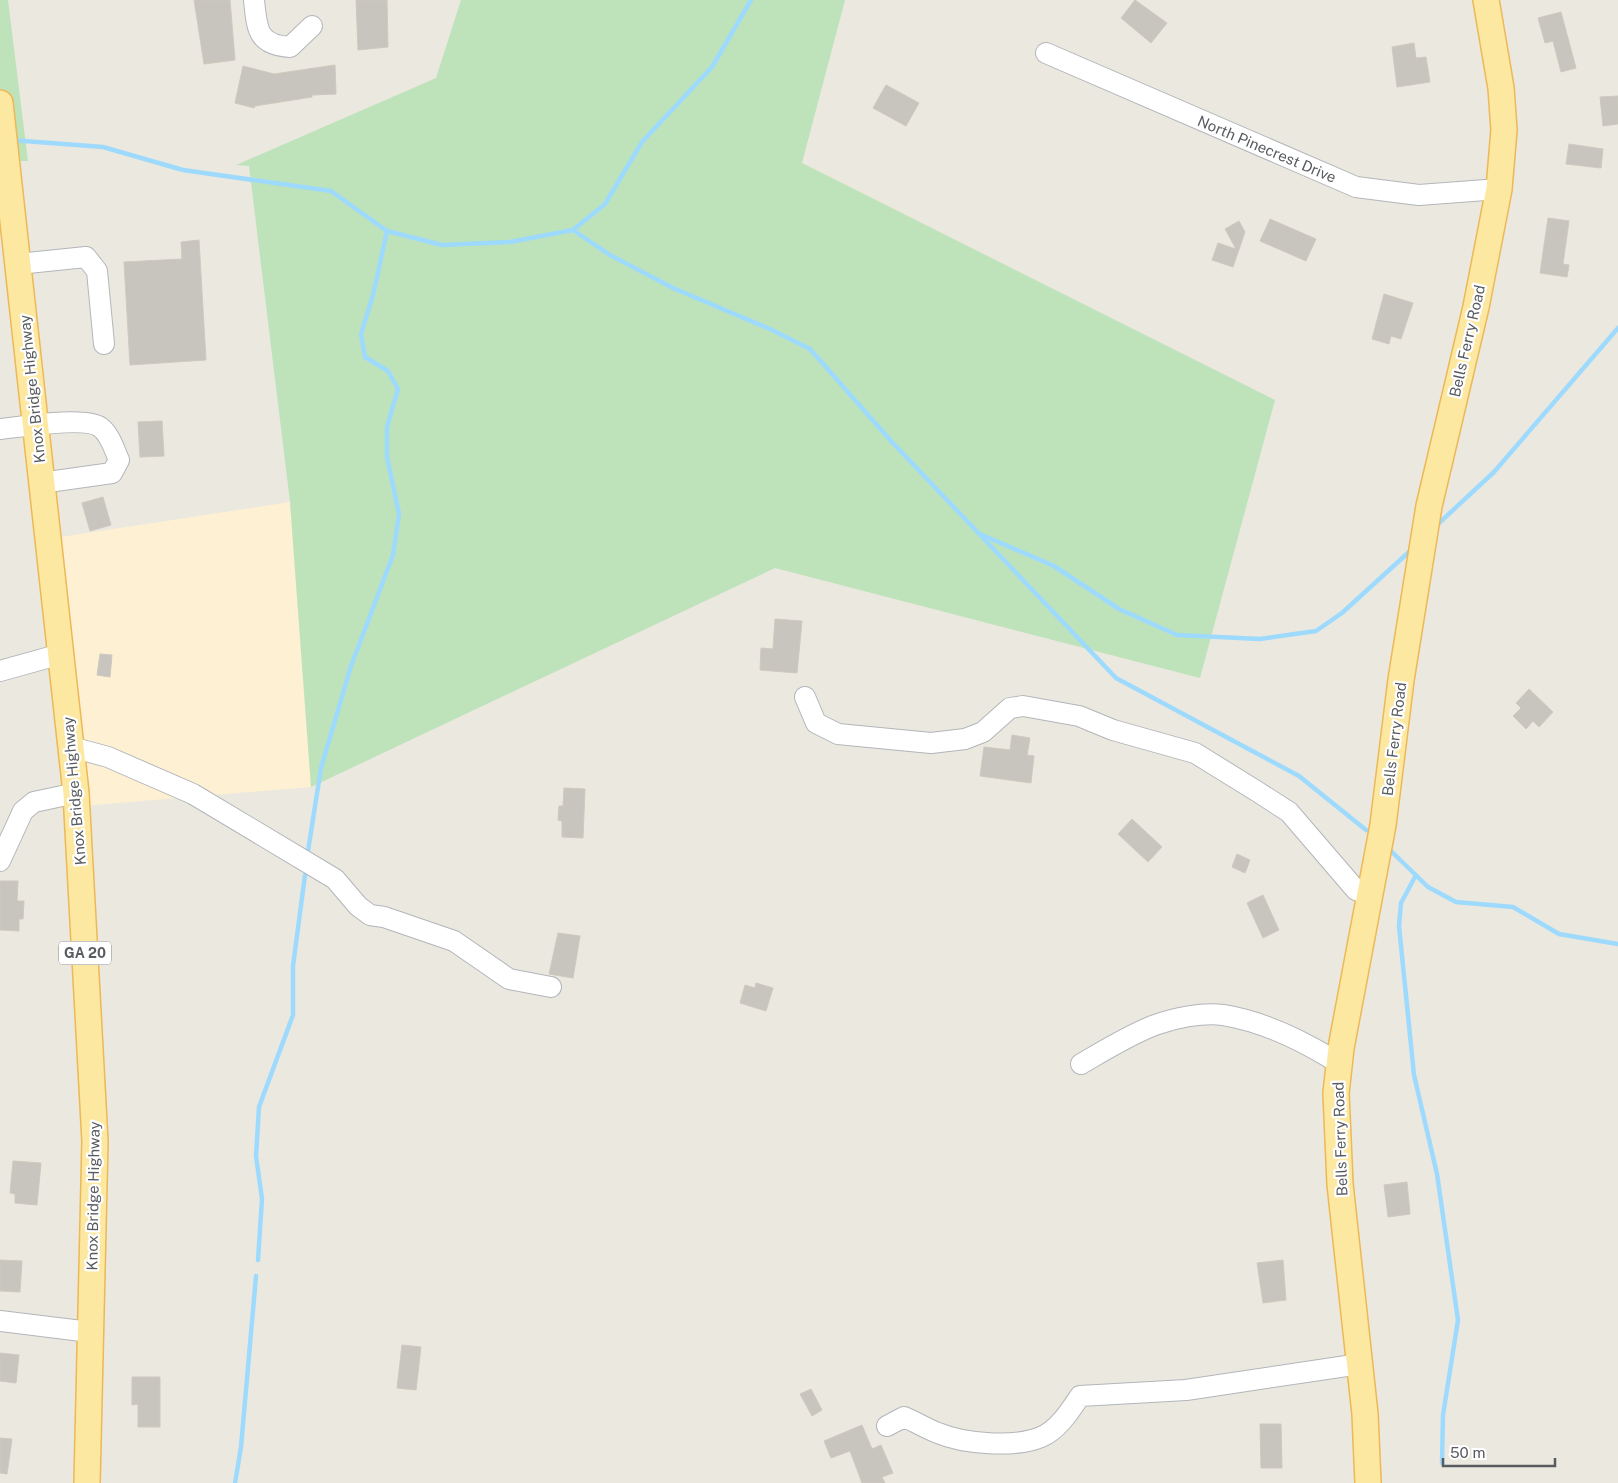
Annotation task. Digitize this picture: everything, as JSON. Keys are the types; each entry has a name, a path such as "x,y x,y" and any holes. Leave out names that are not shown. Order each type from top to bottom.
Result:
{"main road":[{"name":"Bells Ferry Road","path":"1368,1483 1360,1364 1340,1184 1336,1093 1340,1060 1383,825 1401,680 1429,506 1476,307 1499,189 1504,130 1501,88 1486,0"},
{"name":"Knox Bridge Highway","path":"0,103 76,793 95,1141 87,1483"}],"street":[{"path":"254,0 256,20 261,35 273,46 290,46 312,26"},
{"name":"North Pinecrest Drive","path":"1046,53 1356,187 1419,195 1499,189"},
{"path":"18,264 86,257 97,271 104,344"},
{"path":"0,429 77,422 99,426 111,441 119,460 112,473 42,483"},
{"path":"0,671 61,654"},
{"path":"805,697 816,723 838,734 931,743 965,738 983,732 1010,708 1023,706 1079,716 1112,730 1195,753 1289,812 1356,890 1371,895"},
{"path":"71,747 108,757 194,794 335,879 358,906 370,915 413,926 454,941 510,979 551,987"},
{"path":"0,861 23,812 34,802 76,793"},
{"path":"1081,1064 1117,1043 1156,1025 1186,1017 1222,1014 1271,1028 1332,1059 1340,1060"},
{"path":"0,1321 90,1332"},
{"path":"888,1426 904,1417 939,1433 961,1440 1009,1444 1041,1437 1064,1420 1080,1396 1186,1390 1360,1364"}],"shaded area":[{"path":"290,502 311,787 70,807 41,540"}],"green space":[{"path":"0,0 8,0 28,161 0,161"},
{"path":"461,0 845,0 802,163 1275,400 1200,678 775,568 311,787 290,502 249,166 236,165 436,78"}],"building":[{"path":"194,0 230,0 235,60 204,64"},
{"path":"356,0 387,0 388,47 358,50"},
{"path":"1135,0 1167,23 1151,43 1121,18"},
{"path":"1561,12 1576,68 1561,72 1553,41 1545,43 1538,18"},
{"path":"1414,43 1416,58 1426,57 1430,82 1397,87 1392,47"},
{"path":"335,65 336,94 312,95 312,97 255,106 254,108 235,103 243,66 274,74"},
{"path":"886,85 919,103 906,126 873,108"},
{"path":"1618,96 1618,124 1603,126 1600,97"},
{"path":"1569,144 1603,149 1601,168 1566,164"},
{"path":"1548,218 1569,221 1563,264 1569,265 1567,277 1540,273"},
{"path":"1270,219 1316,239 1306,261 1260,241"},
{"path":"1239,221 1245,232 1233,267 1212,260 1218,243 1236,249 1225,229"},
{"path":"199,240 206,360 130,365 124,262 182,259 181,242"},
{"path":"1384,294 1413,303 1401,339 1391,336 1389,344 1372,339"},
{"path":"162,421 164,456 140,457 138,422"},
{"path":"103,497 111,525 90,531 82,503"},
{"path":"775,619 802,621 797,673 760,670 761,648 773,649"},
{"path":"100,654 112,655 110,677 97,675"},
{"path":"1529,689 1553,712 1539,727 1533,721 1526,729 1513,716 1521,708 1516,703"},
{"path":"1012,735 1030,738 1027,755 1034,756 1031,783 980,776 984,747 1010,750"},
{"path":"564,788 585,789 583,838 562,837 562,821 558,820 559,806 563,806"},
{"path":"1132,819 1162,847 1148,862 1118,834"},
{"path":"1237,854 1250,860 1245,873 1232,867"},
{"path":"0,881 18,881 17,901 24,901 23,919 19,919 19,931 0,930"},
{"path":"1263,895 1279,930 1263,938 1247,903"},
{"path":"558,933 580,936 573,978 549,974"},
{"path":"756,983 773,988 766,1011 740,1003 745,985 755,988"},
{"path":"13,1161 41,1163 37,1205 15,1203 15,1194 10,1193"},
{"path":"1407,1182 1410,1214 1388,1217 1384,1185"},
{"path":"0,1260 22,1261 20,1292 0,1291"},
{"path":"1283,1260 1286,1300 1263,1303 1257,1263"},
{"path":"402,1345 421,1347 416,1390 397,1388"},
{"path":"0,1353 19,1355 16,1383 0,1381"},
{"path":"132,1377 160,1377 160,1427 138,1427 138,1404 132,1405"},
{"path":"811,1389 822,1410 812,1416 800,1394"},
{"path":"1260,1424 1281,1424 1282,1468 1261,1468"},
{"path":"862,1425 872,1449 881,1445 893,1473 882,1477 885,1483 862,1483 850,1451 831,1458 824,1441"},
{"path":"0,1438 12,1439 7,1474 0,1473"}],"waterway":[{"path":"11,140 103,147 183,170 331,191 387,231 442,245 510,242 573,230 605,204 642,142 712,67 751,0"},
{"path":"573,230 610,255 673,288 770,329 810,349 891,441 1116,678 1299,776 1366,830"},
{"path":"308,851 321,768 351,666 393,555 399,514 387,457 387,427 398,389 388,371 365,357 361,334 373,295 387,231"},
{"path":"1437,525 1494,472 1618,328"},
{"path":"980,534 1054,566 1119,609 1177,635 1260,639 1316,631 1342,613 1410,551"},
{"path":"1392,852 1428,887 1456,902 1513,907 1559,934 1618,944"},
{"path":"258,1260 262,1199 256,1156 259,1107 293,1015 293,966 305,875"},
{"path":"1416,875 1401,903 1399,926 1414,1075 1437,1174 1458,1320 1443,1415 1442,1463"},
{"path":"235,1483 241,1447 256,1276"}]}
